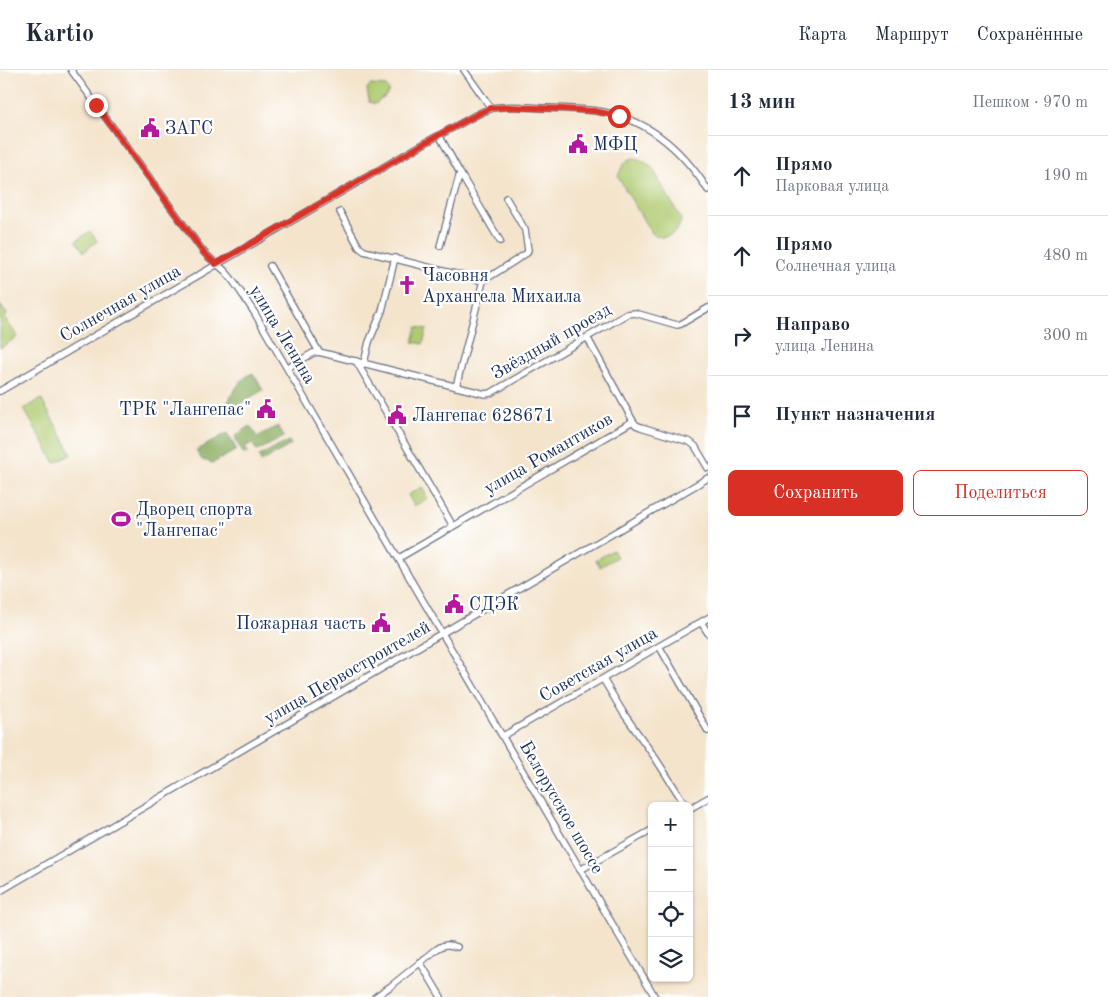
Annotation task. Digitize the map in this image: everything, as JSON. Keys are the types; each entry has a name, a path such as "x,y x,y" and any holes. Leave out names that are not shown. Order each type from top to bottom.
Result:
{"street":[{"name":"улица Ленина","path":"71,70 204,253 226,273 242,293 442,633"},
{"path":"464,70 491,108 514,107 594,111 628,118 654,132 670,144 691,166 708,190"},
{"name":"Солнечная улица","path":"0,391 439,135 491,108"},
{"path":"439,135 500,241"},
{"path":"440,246 460,173"},
{"path":"456,387 483,281 527,253 528,250 525,230 506,198"},
{"path":"340,212 362,249 483,281"},
{"path":"395,258 382,312 369,342 362,365 453,526"},
{"path":"270,266 319,352 313,353 287,368"},
{"name":"Звёздный проезд","path":"319,352 356,361 362,365 485,394 491,393 627,314 635,313 677,325 708,308"},
{"path":"586,337 633,421"},
{"name":"улица Романтиков","path":"398,558 633,421 641,428 690,442 695,446 708,468"},
{"name":"улица Первостроителей","path":"0,891 708,478"},
{"name":"Советская улица","path":"503,736 708,618"},
{"path":"701,622 708,633"},
{"name":"Белорусское шоссе","path":"442,633 655,997"},
{"path":"659,646 708,731"},
{"path":"602,679 684,802"},
{"path":"693,807 708,798"},
{"path":"580,870 648,832"},
{"path":"374,997 442,946 450,945 457,947"},
{"path":"420,962 441,997"}],"green space":[{"path":"371,85 386,86 389,91 386,96 375,104 369,102 367,88"},
{"path":"634,158 640,159 653,169 681,219 677,229 670,235 660,237 650,231 618,177 625,163"},
{"path":"90,231 97,241 84,252 76,241"},
{"path":"0,305 7,314 5,318 17,336 0,348"},
{"path":"417,327 427,329 423,344 413,342"},
{"path":"253,373 263,390 231,409 226,405 234,391 244,378"},
{"path":"41,399 72,454 55,463 24,409"},
{"path":"250,426 257,437 278,426 284,437 257,451 252,443 245,447 249,454 243,453 235,436"},
{"path":"227,433 237,450 213,463 202,460 196,451"},
{"path":"289,441 291,445 261,462 259,456"},
{"path":"422,487 428,498 414,506 408,495"},
{"path":"613,550 617,557 600,567 596,560"}],"place":[{"name":"ЗАГС","path":"150,128"},
{"name":"МФЦ","path":"578,144"},
{"name":"Часовня Архангела Михаила","path":"407,285"},
{"name":"ТРК \"Лангепас\"","path":"266,409"},
{"name":"Лангепас 628671","path":"397,415"},
{"name":"Дворец спорта \"Лангепас\"","path":"121,519"},
{"name":"СДЭК","path":"454,604"},
{"name":"Пожарная часть","path":"381,623"}],"route":[{"path":"96,105 204,253 216,264 439,135 491,108 563,109 603,112 619,116"}]}
